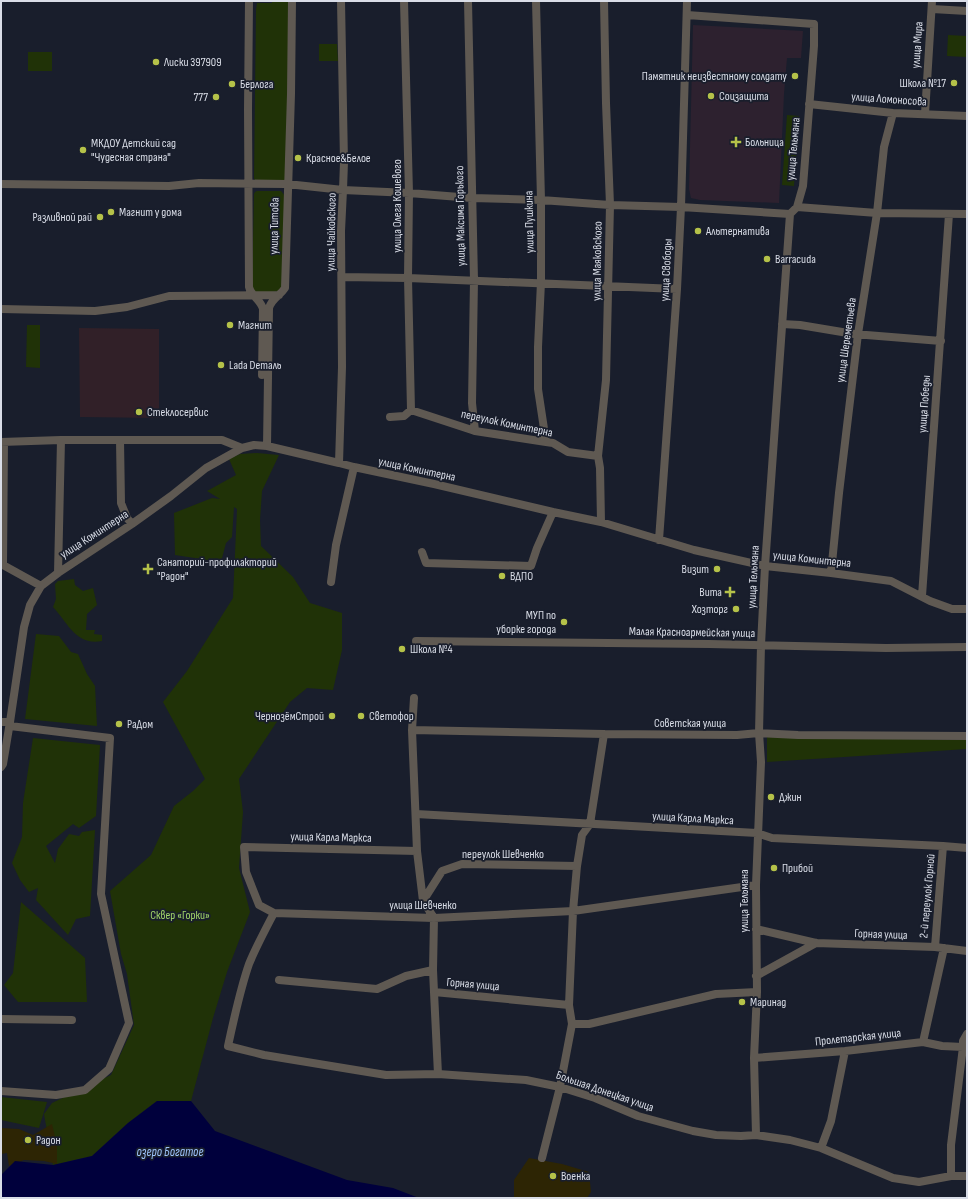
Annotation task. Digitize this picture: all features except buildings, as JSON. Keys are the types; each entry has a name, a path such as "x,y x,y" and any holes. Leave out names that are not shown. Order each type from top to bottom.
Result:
{"street":[{"name":"улица Титова","path":"249,1 248,183 251,291"},
{"name":"улица Титова","path":"265,446 269,308 271,302 285,288 287,184 291,94 292,1"},
{"name":"улица Чайковского","path":"339,463 342,367 341,231 344,190 341,1"},
{"name":"улица Олега Кошевого","path":"404,1 410,193 408,278 411,410"},
{"name":"улица Максима Горького","path":"468,1 474,280 472,403 475,431"},
{"name":"улица Пушкина","path":"536,1 541,200 541,282 538,389 546,442"},
{"name":"улица Маяковского","path":"601,522 600,468 598,456 606,380 610,205 604,1"},
{"name":"улица Свободы","path":"659,540 677,289 687,1"},
{"path":"932,5 967,11"},
{"name":"улица Мира","path":"925,114 932,5"},
{"name":"улица Тельмана","path":"687,15 814,24 814,46 803,186 797,207 790,214 765,566 761,645 759,733 761,762 756,885 757,992 754,1058 756,1135"},
{"name":"улица Ломоносова","path":"809,104 893,113 967,116"},
{"name":"улица Шереметьева","path":"831,573 858,334 877,213 884,146 893,113"},
{"path":"1,184 168,186 199,183 287,184 344,190 472,198 681,207 790,214"},
{"path":"797,207 877,213 967,214"},
{"name":"улица Победы","path":"922,596 949,214"},
{"path":"342,277 541,282 677,289"},
{"path":"251,291 262,305 263,309 265,446"},
{"path":"1,309 95,311 127,307 169,296 241,294 251,291 279,295"},
{"path":"782,324 800,325 858,334 941,341"},
{"path":"390,416 404,416 411,410"},
{"name":"переулок Коминтерна","path":"411,410 475,431 553,443 568,452 598,456"},
{"path":"58,573 62,440"},
{"path":"41,586 2,565 2,442 62,440 222,440 242,448"},
{"path":"120,440 121,503 126,518 132,524"},
{"name":"улица Коминтерна","path":"1,767 3,764 10,724 24,627 30,605 41,586 132,524 171,496 206,468 242,448 254,445 265,446 601,522 694,550 765,566 891,581 930,601 952,609 967,609"},
{"path":"331,582 336,545 354,467"},
{"path":"422,552 426,563 531,566 537,548 553,512"},
{"name":"Малая Красноармейская улица","path":"416,641 886,648 967,647"},
{"path":"414,698 412,730 417,851 423,901 434,918 432,970"},
{"path":"1,722 110,738 101,894 129,1023 109,1069 85,1090 56,1095 1,1091"},
{"name":"Советская улица","path":"412,730 604,734 737,735 759,733 798,735 967,736"},
{"path":"542,1158 560,1087 572,1024 569,1005 573,911 577,866 582,835 590,824 604,734"},
{"name":"улица Карла Маркса","path":"416,814 757,833 772,838 967,848"},
{"name":"2-й переулок Горной","path":"935,947 944,846"},
{"name":"улица Карла Маркса","path":"274,914 259,905 246,872 244,847 417,851"},
{"name":"переулок Шевченко","path":"423,901 442,871 462,864 577,866"},
{"name":"улица Шевченко","path":"274,914 434,918 573,911 756,885"},
{"name":"Большая Донецкая улица","path":"274,914 250,964 235,1012 228,1046 264,1055 386,1075 438,1074 526,1080 560,1087 596,1098 638,1116 693,1131 716,1135 756,1135 790,1140 821,1148 893,1178 919,1182 951,1176 967,1176"},
{"name":"Горная улица","path":"756,930 816,943 935,947 967,951"},
{"path":"756,976 816,943"},
{"path":"923,1042 944,948"},
{"name":"Горная улица","path":"279,980 377,989 406,976 432,970 434,992 569,1005"},
{"path":"434,992 438,1074"},
{"path":"572,1024 589,1024 716,994 757,992"},
{"path":"1,1019 72,1020"},
{"path":"951,1176 952,1145 963,1041 967,1034"},
{"name":"Пролетарская улица","path":"754,1058 844,1052 923,1042 942,1046 963,1047"},
{"path":"821,1148 831,1121 844,1052"}],"shaded area":[{"name":"Больница","path":"693,25 803,31 801,58 787,58 779,203 700,200 691,198 689,189"},
{"path":"79,328 159,329 159,418 80,417"}],"green space":[{"path":"272,1 290,1 286,180 255,181 256,10 257,3 272,3"},
{"path":"948,35 967,36 967,57 947,56"},
{"path":"319,44 337,44 338,61 319,61"},
{"path":"28,52 52,52 52,71 28,71"},
{"path":"787,115 799,116 794,186 782,185"},
{"path":"257,191 281,191 285,196 282,286 280,291 256,294 252,289 254,194"},
{"path":"27,325 40,325 40,368 26,367"},
{"name":"Сквер «Горки»","path":"257,453 279,455 262,491 260,520 261,546 293,577 310,603 342,613 342,650 333,690 307,688 290,702 239,779 243,812 239,868 250,912 227,972 191,1101 157,1101 128,1123 92,1156 53,1165 44,1114 52,1103 111,1075 134,1025 127,974 121,954 110,891 151,855 174,806 205,779 163,702 187,671 233,598 237,509 234,507 232,537 226,543 221,562 175,555 174,513 212,498 220,499 207,491 236,475 229,459 240,454"},
{"path":"74,579 75,585 83,591 93,588 97,605 87,614 86,630 95,630 94,634 102,635 102,641 93,642 79,637 73,632 53,607 56,599 55,584 58,581"},
{"path":"36,634 59,636 71,652 78,654 87,674 95,686 97,726 25,719"},
{"path":"767,737 967,740 967,749 767,762"},
{"path":"33,738 100,745 96,816 79,828 73,824 46,846 55,863 58,849 69,834 79,836 82,832 95,830 90,916 76,919 68,935 36,900 38,888 29,892 20,880 12,863 22,837 23,803"},
{"path":"21,902 85,958 87,1002 18,1002 4,985 13,973"},
{"path":"1,1097 47,1102 39,1128 1,1120"}],"sand":[{"name":"Радон","path":"52,1124 57,1145 57,1164 44,1161 24,1160 9,1166 7,1153 1,1154 1,1128 19,1129 33,1135"},
{"name":"Военка","path":"529,1158 562,1164 589,1172 591,1192 587,1198 514,1198 514,1180"}],"water":[{"name":"озеро Богатое","path":"157,1101 191,1101 215,1131 347,1180 393,1188 419,1198 1,1198 1,1175 15,1161 53,1165 92,1156 128,1123"}],"place":[{"name":"Лиски 397909","path":"156,62"},
{"name":"Памятник неизвестному солдату","path":"795,76"},
{"name":"Школа №17","path":"954,83"},
{"name":"Берлога","path":"232,84"},
{"name":"Соцзащита","path":"711,96"},
{"name":"777","path":"216,97"},
{"name":"Больница","path":"736,142"},
{"name":"МКДОУ Детский сад \"Чудесная страна\"","path":"83,150"},
{"name":"Красное&Белое","path":"298,158"},
{"name":"Магнит у дома","path":"111,212"},
{"name":"Разливной рай","path":"100,217"},
{"name":"Альтернатива","path":"698,231"},
{"name":"Barracuda","path":"767,259"},
{"name":"Магнит","path":"230,325"},
{"name":"Lada Dеталь","path":"221,365"},
{"name":"Стеклосервис","path":"139,412"},
{"name":"Санаторий-профилакторий \"Радон\"","path":"148,569"},
{"name":"Визит","path":"717,569"},
{"name":"ВДПО","path":"502,576"},
{"name":"Вита","path":"730,592"},
{"name":"Хозторг","path":"736,609"},
{"name":"МУП по уборке города","path":"564,622"},
{"name":"Школа №4","path":"402,649"},
{"name":"ЧернозёмСтрой","path":"332,716"},
{"name":"Светофор","path":"361,716"},
{"name":"РаДом","path":"119,724"},
{"name":"Джин","path":"771,797"},
{"name":"Прибой","path":"774,868"},
{"name":"Маринад","path":"742,1002"},
{"name":"Радон","path":"28,1140"},
{"name":"Военка","path":"553,1176"}]}
